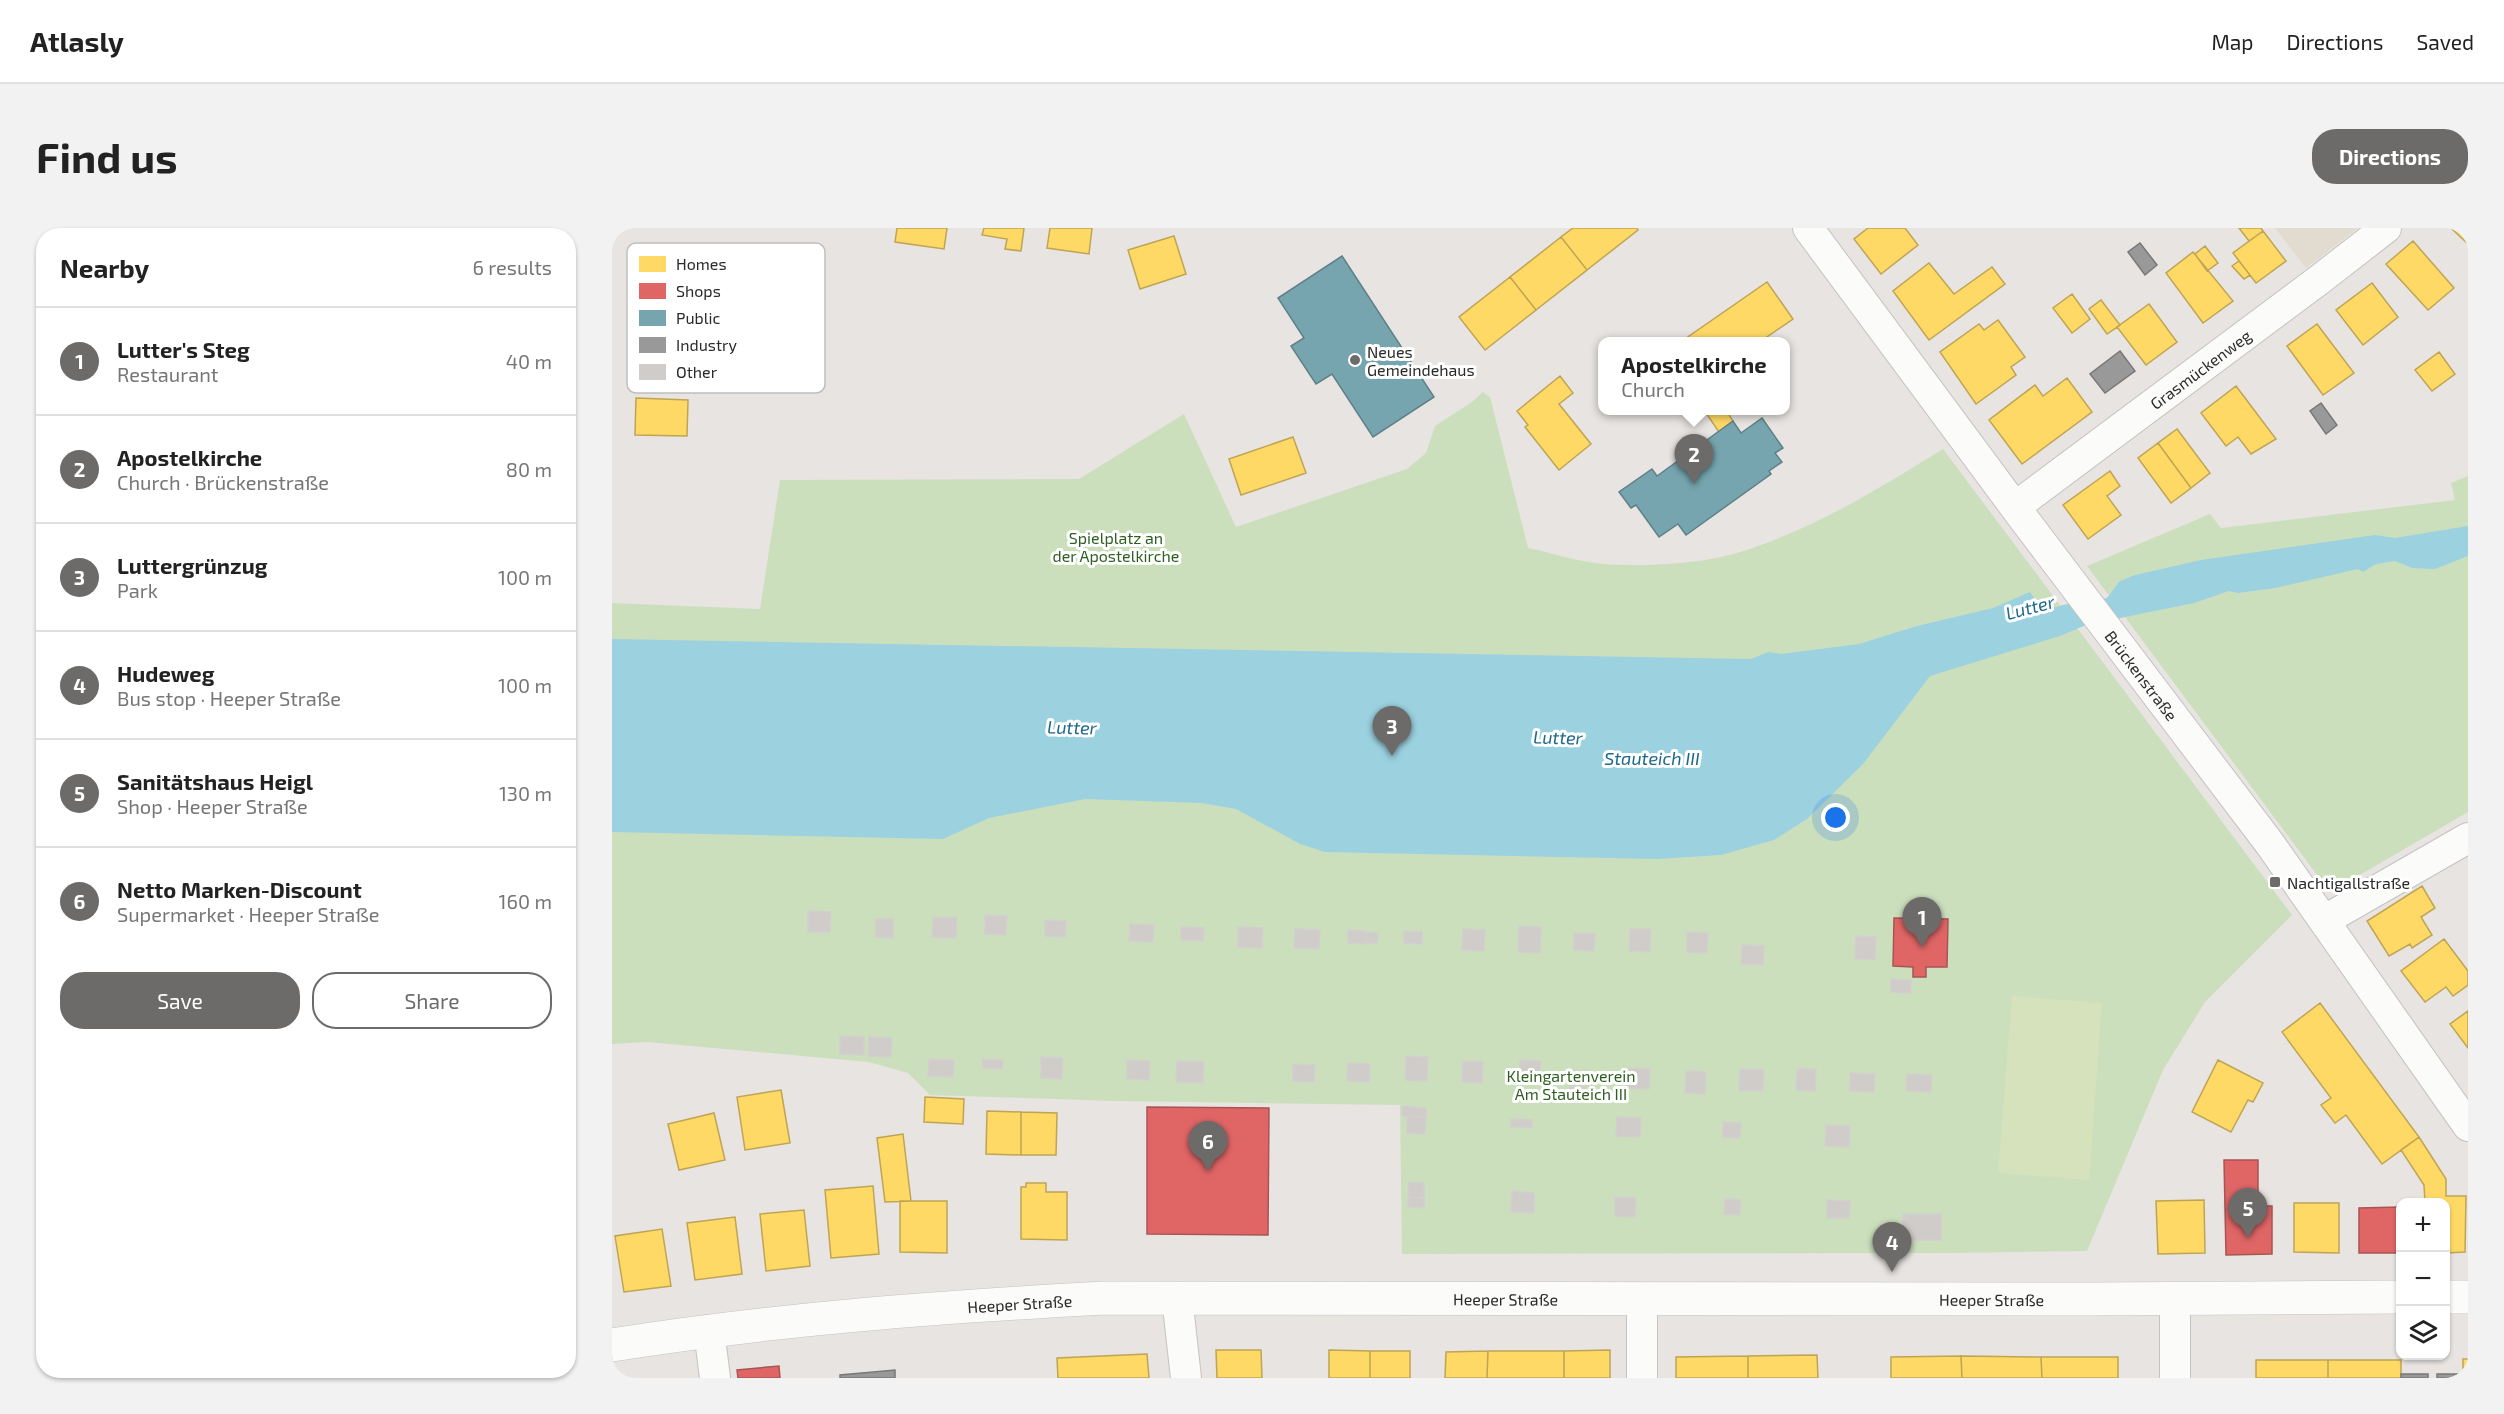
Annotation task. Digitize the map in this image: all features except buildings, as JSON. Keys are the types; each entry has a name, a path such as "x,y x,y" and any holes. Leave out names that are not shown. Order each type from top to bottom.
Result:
{"main road":[{"name":"Heeper Straße","path":"612,1345 708,1330 953,1306 1104,1298 2396,1297"},
{"path":"2450,1297 2468,1297"}],"street":[{"name":"Brückenstraße","path":"1808,228 2014,507 2270,844 2468,1126"},
{"name":"Grasmückenweg","path":"2014,507 2386,228"},
{"path":"2325,920 2468,837"},
{"path":"1177,1297 1186,1378"},
{"path":"1642,1298 1642,1378"},
{"path":"2175,1298 2175,1378"},
{"path":"708,1330 715,1378"}],"shaded area":[{"path":"2275,228 2358,228 2306,268"}],"green space":[{"path":"1483,392 1490,397 1528,548 1595,563 1673,564 1740,552 1820,520 1943,449 2292,915 2205,1002 2163,1070 2087,1251 1402,1254 1400,1105 1115,1101 930,1095 908,1073 869,1062 647,1042 612,1044 612,603 760,609 780,480 1079,479 1184,414 1236,527 1407,469 1426,453 1435,426 1472,402"},
{"path":"2468,476 2468,812 2334,890 2326,887 2087,566 2210,514 2221,528 2455,500 2451,483"},
{"path":"2012,996 2102,1003 2089,1180 1998,1173"}],"water":[{"name":"Stauteich III","path":"2468,526 2468,556 2435,569 2412,568 2395,561 2376,564 2363,572 2358,569 2275,588 2238,593 2229,591 2194,603 2086,625 2060,636 1930,676 1863,764 1807,819 1774,840 1721,855 1657,859 1325,852 1300,844 1236,809 1202,803 1085,799 989,818 943,839 612,832 612,639 1751,659 1768,652 1781,654 1859,644 1917,626 1993,608 2030,592 2043,611 2063,605 2107,598 2120,581 2135,575 2201,560 2375,535 2395,538"}],"place":[{"name":"Neues Gemeindehaus","path":"1355,360"},
{"name":"Apostelkirche","path":"1694,484"},
{"name":"Luttergrünzug","path":"1392,756"},
{"name":"Nachtigallstraße","path":"2275,882"},
{"name":"Lutter's Steg","path":"1922,947"},
{"name":"Netto Marken-Discount","path":"1208,1171"},
{"name":"Sanitätshaus Heigl","path":"2248,1238"},
{"name":"Hudeweg","path":"1892,1272"}],"park label":[{"name":"Spielplatz an der Apostelkirche","path":"1116,546"},
{"name":"Kleingartenverein Am Stauteich III","path":"1571,1084"}],"water label":[{"name":"Lutter","path":"2030,607"},
{"name":"Lutter","path":"1072,727"},
{"name":"Lutter","path":"1558,737"}]}
